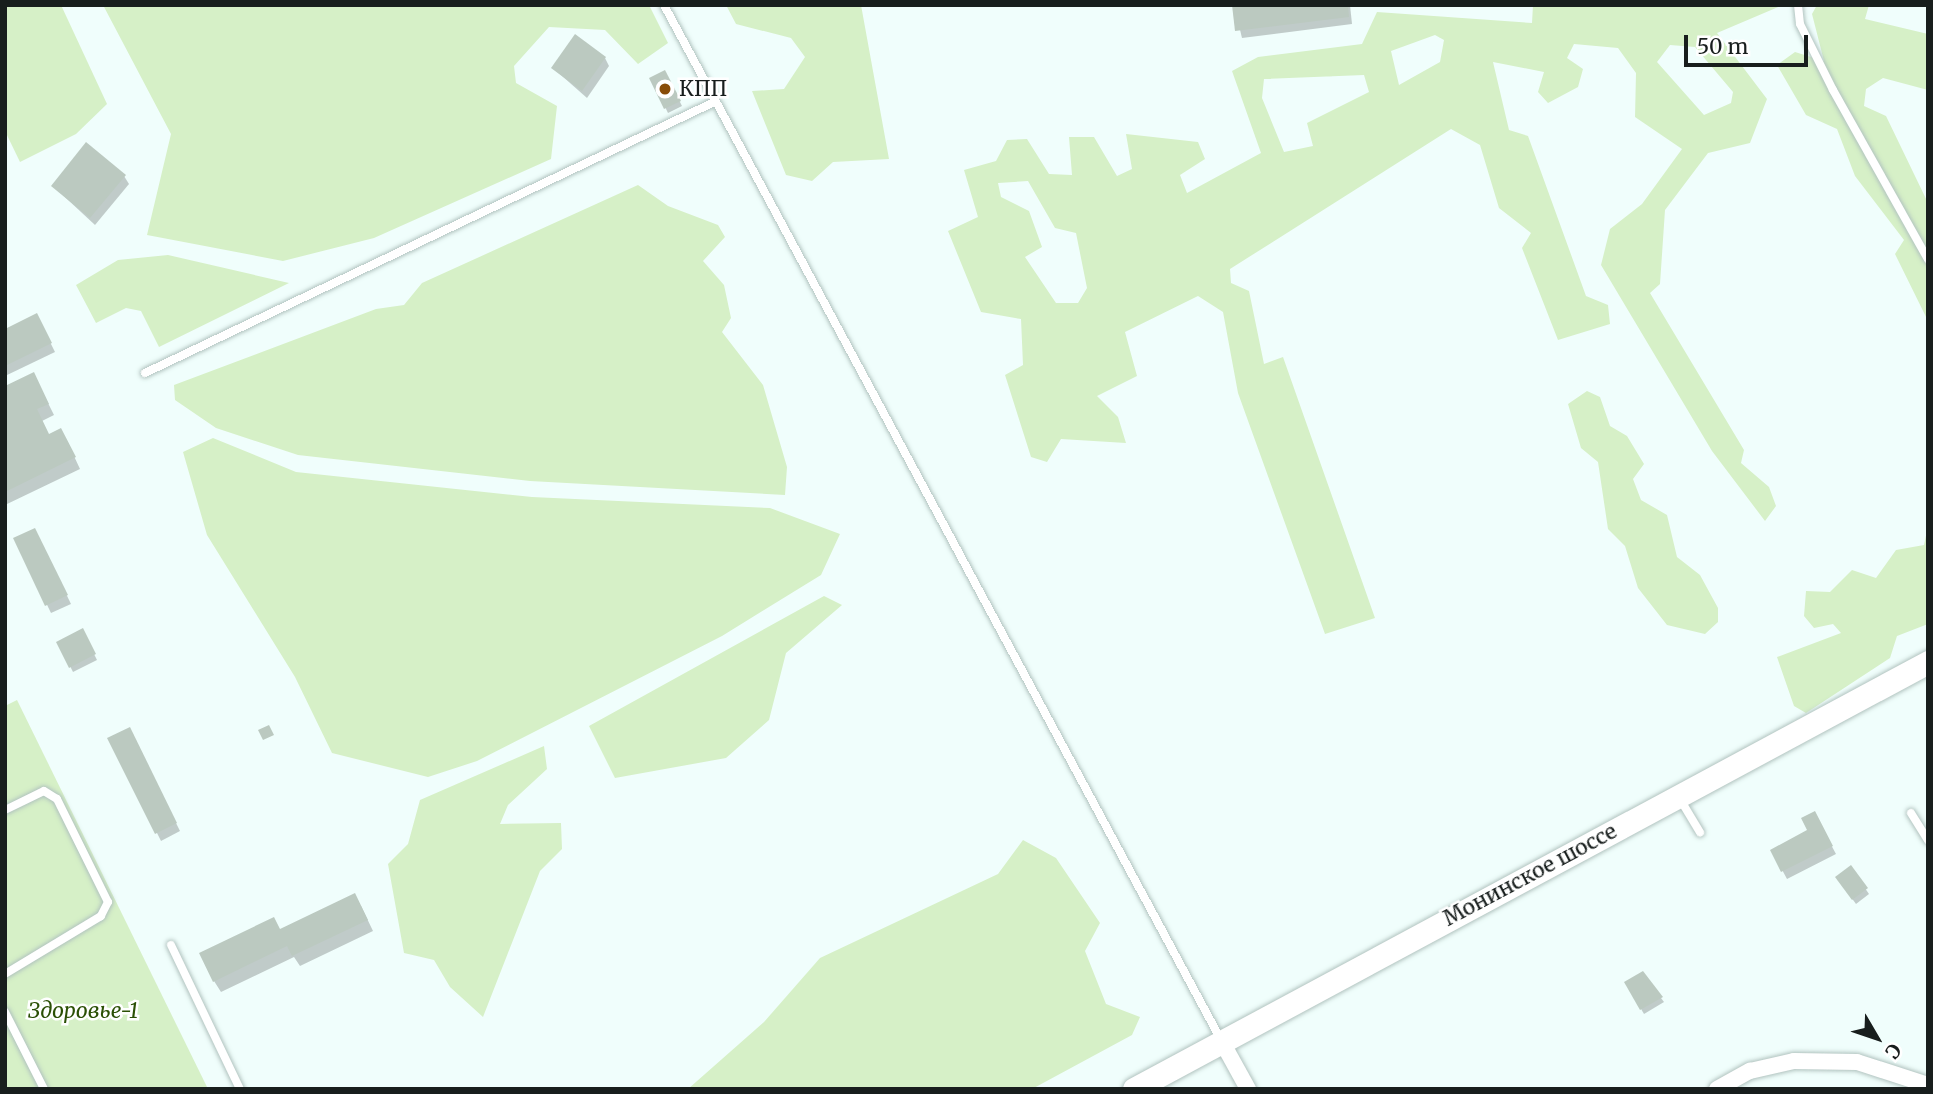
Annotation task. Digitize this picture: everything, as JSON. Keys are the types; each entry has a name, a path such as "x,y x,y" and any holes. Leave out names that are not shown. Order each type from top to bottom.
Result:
{"main road":[{"name":"Монинское шоссе","path":"1134,1089 1928,662"}],"street":[{"path":"1221,1040 1248,1089"},
{"path":"1717,1089 1750,1071 1794,1060 1857,1062 1928,1084"}],"lane":[{"path":"664,5 712,103 1221,1040"},
{"path":"1798,5 1800,24 1833,90 1928,259"},
{"path":"145,373 712,103"},
{"path":"5,810 44,791 57,799 108,902 102,916 5,974"},
{"path":"1678,796 1700,832"},
{"path":"1911,813 1928,840"},
{"path":"171,945 240,1089"},
{"path":"5,1012 44,1089"}],"green space":[{"path":"5,5 61,5 107,104 76,134 20,162 5,131"},
{"path":"103,5 649,5 668,43 638,64 605,30 549,27 514,66 516,83 557,106 551,159 374,238 283,261 147,235 171,134"},
{"path":"726,5 861,5 889,159 833,162 812,181 786,175 752,91 784,89 805,57 791,38 736,24"},
{"path":"1533,5 1783,5 1717,33 1767,99 1750,143 1708,153 1665,210 1660,284 1650,293 1744,450 1741,463 1769,487 1776,506 1765,521 1712,451 1601,265 1610,229 1642,204 1682,149 1635,117 1636,73 1618,48 1574,44 1567,58 1583,69 1578,87 1548,103 1538,92 1544,72 1493,62 1509,130 1528,136 1586,296 1608,305 1610,324 1558,340 1522,248 1531,233 1499,208 1480,145 1451,129 1230,269 1231,283 1249,291 1264,364 1283,357 1375,618 1325,634 1238,393 1223,312 1198,296 1125,332 1137,376 1097,396 1118,417 1126,443 1061,439 1047,462 1031,457 1005,375 1023,365 1021,319 981,312 948,231 978,217 964,170 996,161 1007,140 1027,139 1049,174 1072,175 1069,137 1094,137 1117,176 1132,169 1126,134 1198,142 1205,159 1180,175 1187,193 1261,153 1232,71 1258,57 1362,44 1377,12 1532,23","holes":["1435,35 1444,40 1440,62 1399,85 1391,51","1670,45 1695,47 1733,92 1731,103 1704,115 1657,62","1364,75 1369,92 1307,123 1313,146 1284,152 1262,98 1264,79","1028,181 1055,228 1076,233 1087,288 1078,303 1056,303 1025,257 1042,247 1029,211 1001,197 998,183"]},
{"path":"1817,5 1869,5 1865,19 1928,34 1928,90 1883,78 1866,89 1864,106 1886,116 1928,203 1928,321 1895,254 1904,240 1855,176 1837,129 1806,115 1777,65 1795,52 1824,61 1812,14"},
{"path":"638,185 668,206 718,225 725,237 703,261 724,285 731,318 722,332 763,385 787,467 785,495 530,481 298,455 216,428 175,400 174,385 376,309 404,305 422,283"},
{"path":"168,255 289,283 159,347 141,311 126,308 96,323 76,285 118,260"},
{"path":"1587,391 1600,397 1610,426 1627,436 1644,464 1633,479 1641,500 1667,515 1677,557 1700,575 1718,608 1718,622 1705,634 1667,625 1638,588 1625,546 1608,529 1598,462 1581,448 1568,404"},
{"path":"213,438 296,472 532,497 770,508 840,534 821,575 722,636 477,761 428,777 332,753 295,677 207,535 183,452"},
{"path":"1928,526 1928,624 1897,636 1890,658 1806,713 1794,706 1777,657 1841,633 1833,624 1814,628 1804,616 1806,591 1830,592 1852,570 1876,578 1896,550 1924,545"},
{"path":"824,596 842,605 786,653 769,720 726,758 615,778 589,726"},
{"name":"Здоровье-1","path":"17,700 208,1089 5,1089 5,706"},
{"path":"544,746 547,769 508,805 500,824 561,823 562,849 540,871 483,1017 450,987 434,960 404,953 388,864 408,844 420,800"},
{"path":"1023,840 1056,858 1100,923 1085,951 1106,1004 1140,1017 1132,1035 1032,1089 688,1089 764,1022 820,958 998,874"}],"building":[{"path":"1232,5 1348,5 1349,17 1235,31"},
{"path":"575,34 606,57 582,91 551,68"},
{"name":"КПП","path":"665,70 681,101 664,109 649,78"},
{"path":"86,142 126,175 90,218 51,186"},
{"path":"37,313 52,343 5,366 5,329"},
{"path":"34,372 49,404 37,409 49,434 61,428 76,457 5,492 5,386"},
{"path":"35,528 68,595 45,606 13,538"},
{"path":"83,628 96,654 69,668 56,642"},
{"path":"269,725 274,735 263,740 258,730"},
{"path":"130,727 177,823 155,834 107,738"},
{"path":"1815,811 1833,846 1781,872 1770,850 1807,830 1801,818"},
{"path":"1851,865 1868,888 1852,900 1835,877"},
{"path":"355,893 368,920 292,956 287,946 213,982 199,953 274,917 280,929"},
{"path":"1643,971 1663,997 1640,1010 1624,982"}],"place":[{"name":"КПП","path":"665,89"}]}
